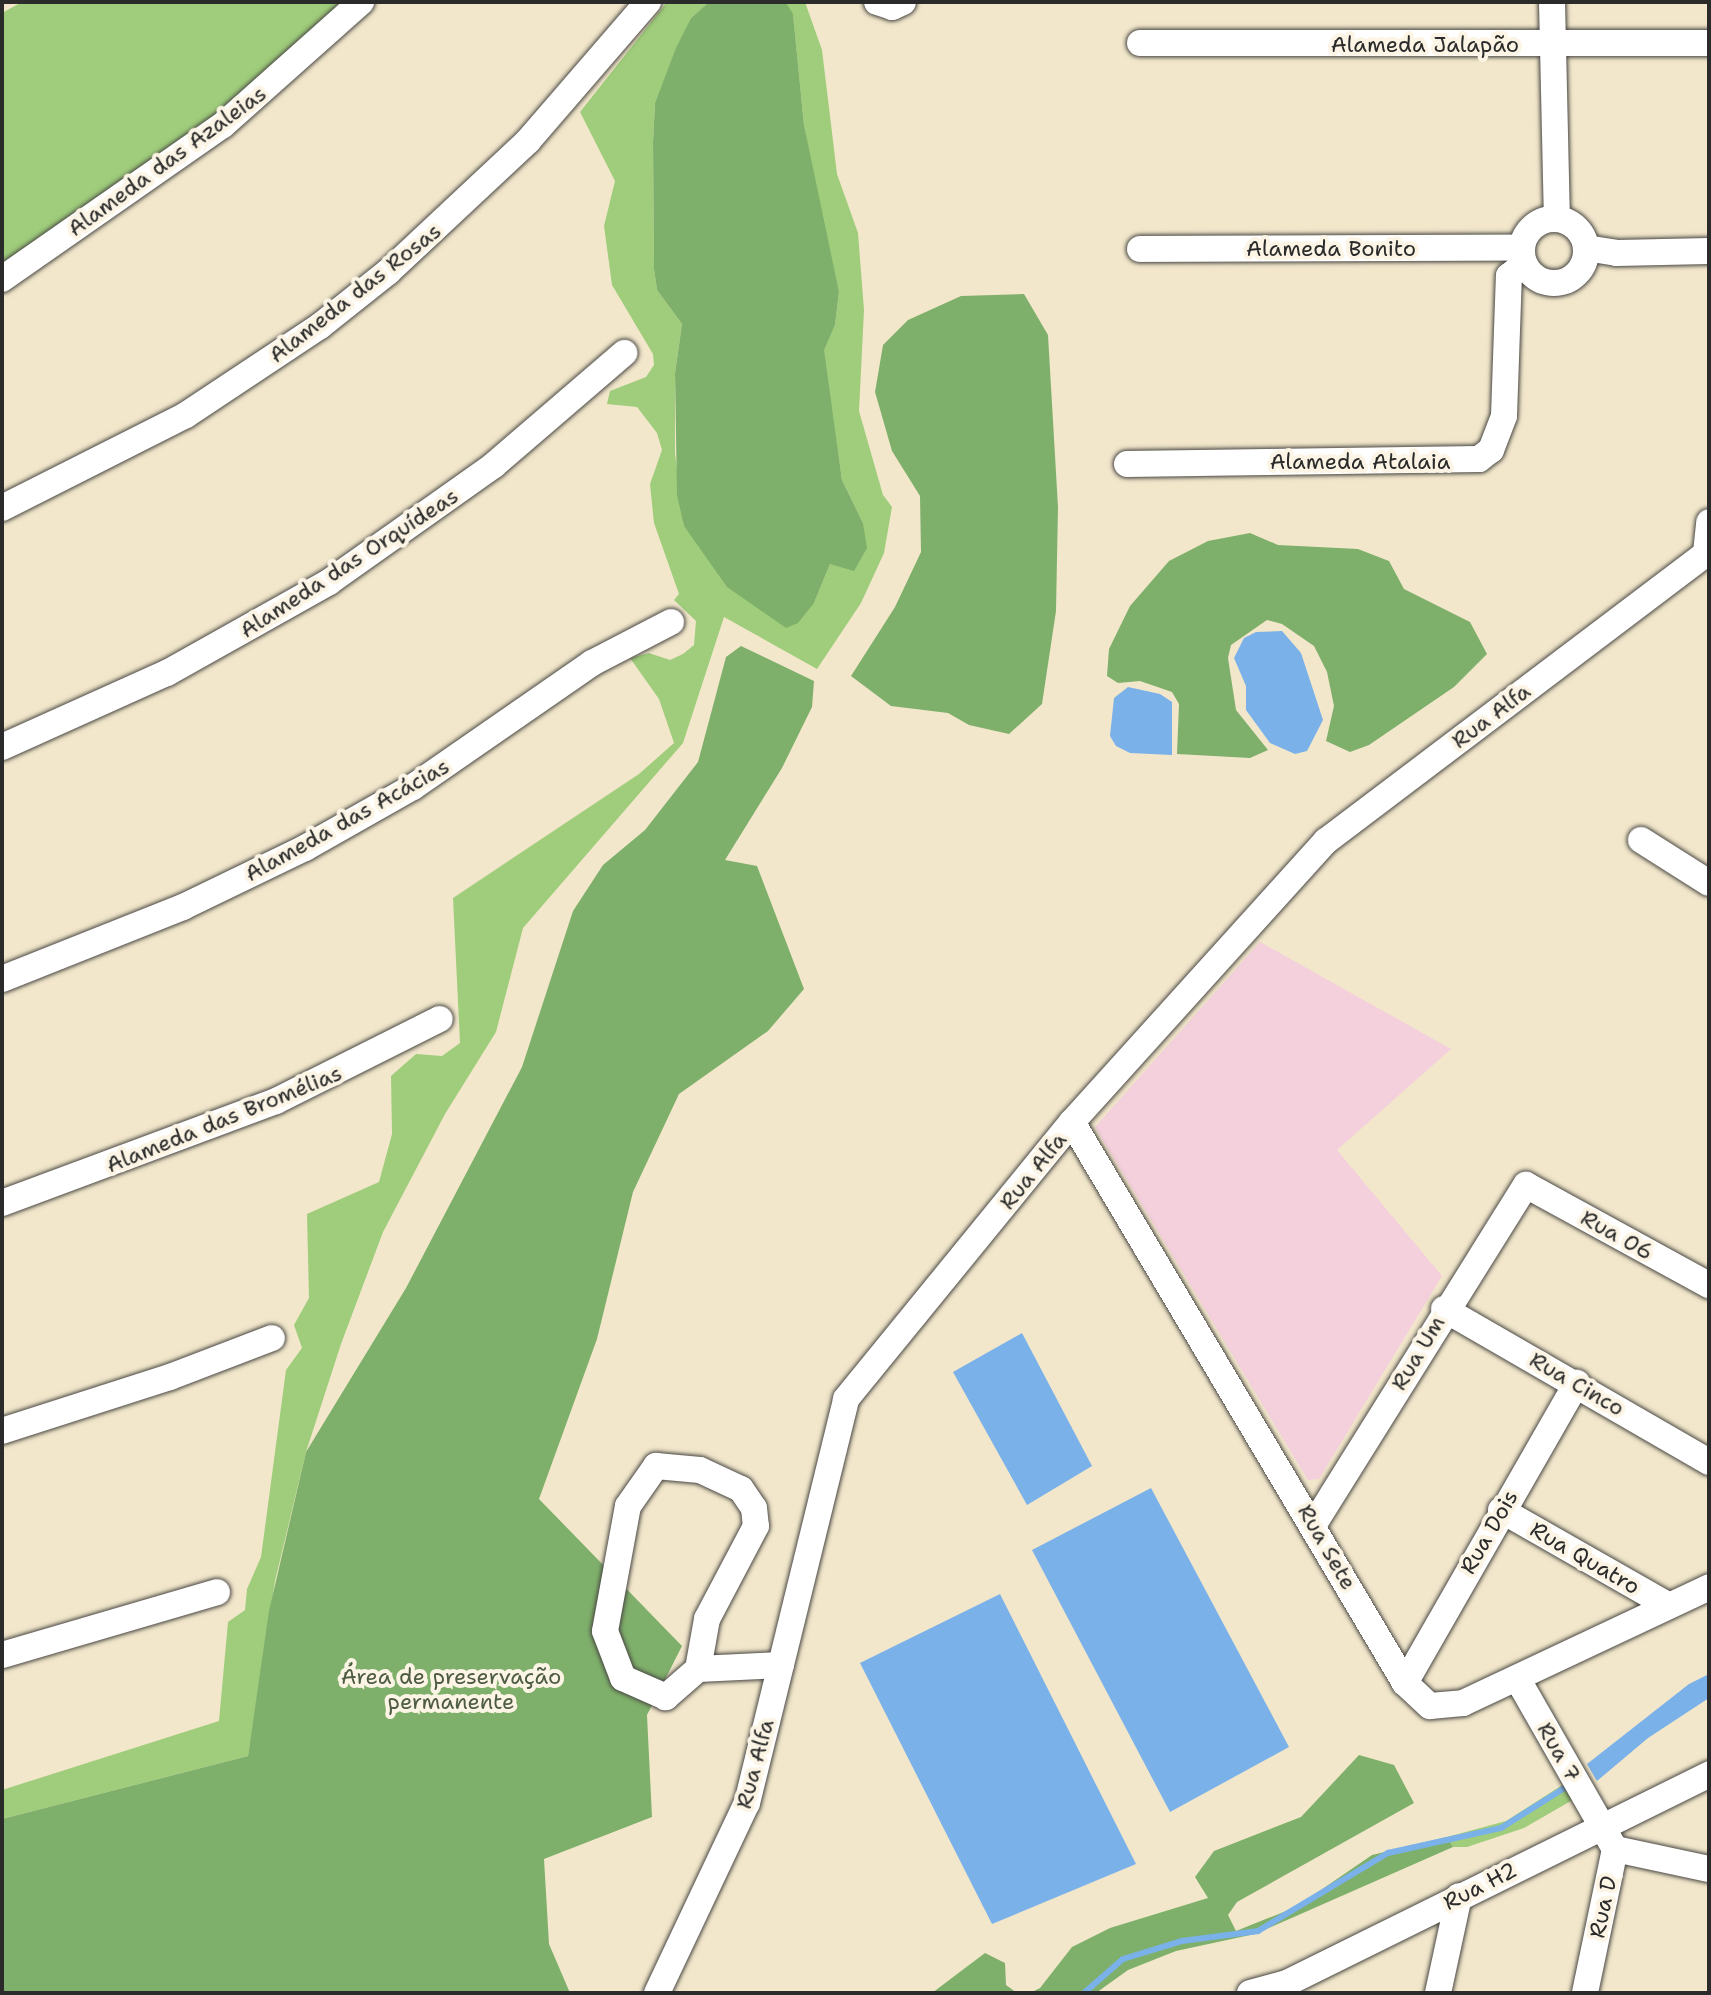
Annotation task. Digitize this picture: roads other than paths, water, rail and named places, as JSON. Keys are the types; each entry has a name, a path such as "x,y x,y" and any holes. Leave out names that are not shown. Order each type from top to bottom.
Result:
{"street":[{"name":"Alameda das Azaleias","path":"2,279 223,125 361,2"},
{"name":"Alameda das Rosas","path":"2,508 186,415 320,326 388,272 528,141 648,2"},
{"path":"877,2 892,7 903,2"},
{"path":"1552,2 1557,219"},
{"name":"Alameda Jalapão","path":"1140,43 1709,43"},
{"path":"1557,219 1577,228 1586,248 1575,275 1557,284 1537,279 1523,256 1529,230 1557,219"},
{"path":"1586,248 1617,253 1709,251"},
{"name":"Alameda Bonito","path":"1140,249 1523,256"},
{"name":"Alameda Atalaia","path":"1127,464 1479,459 1491,450 1504,416 1509,276 1523,256"},
{"name":"Alameda das Orquídeas","path":"2,747 167,673 329,582 494,465 624,353"},
{"path":"1707,552 1709,522"},
{"name":"Rua Alfa","path":"657,1993 747,1803 846,1399 1072,1122 1326,841 1707,552"},
{"name":"Alameda das Acácias","path":"2,979 183,907 305,848 413,787 592,663 671,622"},
{"path":"1641,840 1709,883"},
{"name":"Alameda das Bromélias","path":"2,1203 276,1101 440,1019"},
{"name":"Rua Sete","path":"1072,1122 1314,1524 1405,1683 1430,1706 1463,1703 1709,1587"},
{"name":"Rua Um","path":"1314,1524 1444,1309 1526,1185"},
{"name":"Rua 06","path":"1526,1185 1709,1285"},
{"name":"Rua Cinco","path":"1444,1309 1577,1383 1709,1462"},
{"path":"2,1431 170,1377 272,1338"},
{"name":"Rua Dois","path":"1405,1683 1501,1510 1577,1383"},
{"path":"698,1669 707,1619 756,1526 754,1508 741,1489 700,1470 656,1466 628,1506 605,1631 623,1678 666,1697 698,1669 781,1665"},
{"name":"Rua Quatro","path":"1501,1510 1669,1606"},
{"path":"2,1655 217,1592"},
{"name":"Rua 7","path":"1517,1678 1601,1825"},
{"name":"Rua H2","path":"1250,1993 1286,1988 1459,1896 1709,1774"},
{"name":"Rua D","path":"1586,1993 1615,1849 1601,1825"},
{"path":"1615,1849 1709,1869"},
{"path":"1438,1993 1459,1896"}],"water":[{"path":"1282,631 1301,653 1323,720 1307,751 1295,754 1270,743 1246,710 1246,686 1234,658 1244,638 1256,632"},
{"path":"1128,687 1160,694 1172,702 1172,755 1130,753 1116,746 1110,736 1114,698"},
{"path":"1022,1333 1092,1466 1027,1505 953,1372"},
{"path":"1151,1488 1289,1747 1170,1812 1032,1550"},
{"path":"1000,1594 1136,1864 992,1924 860,1663"},
{"path":"1709,1674 1709,1698 1648,1738 1597,1781 1587,1764 1689,1684"}],"waterway":[{"path":"1084,1993 1123,1959 1182,1941 1258,1931 1388,1853 1501,1828 1571,1784"}],"park label":[{"name":"Área de preservação permanente","path":"451,1688"}]}
